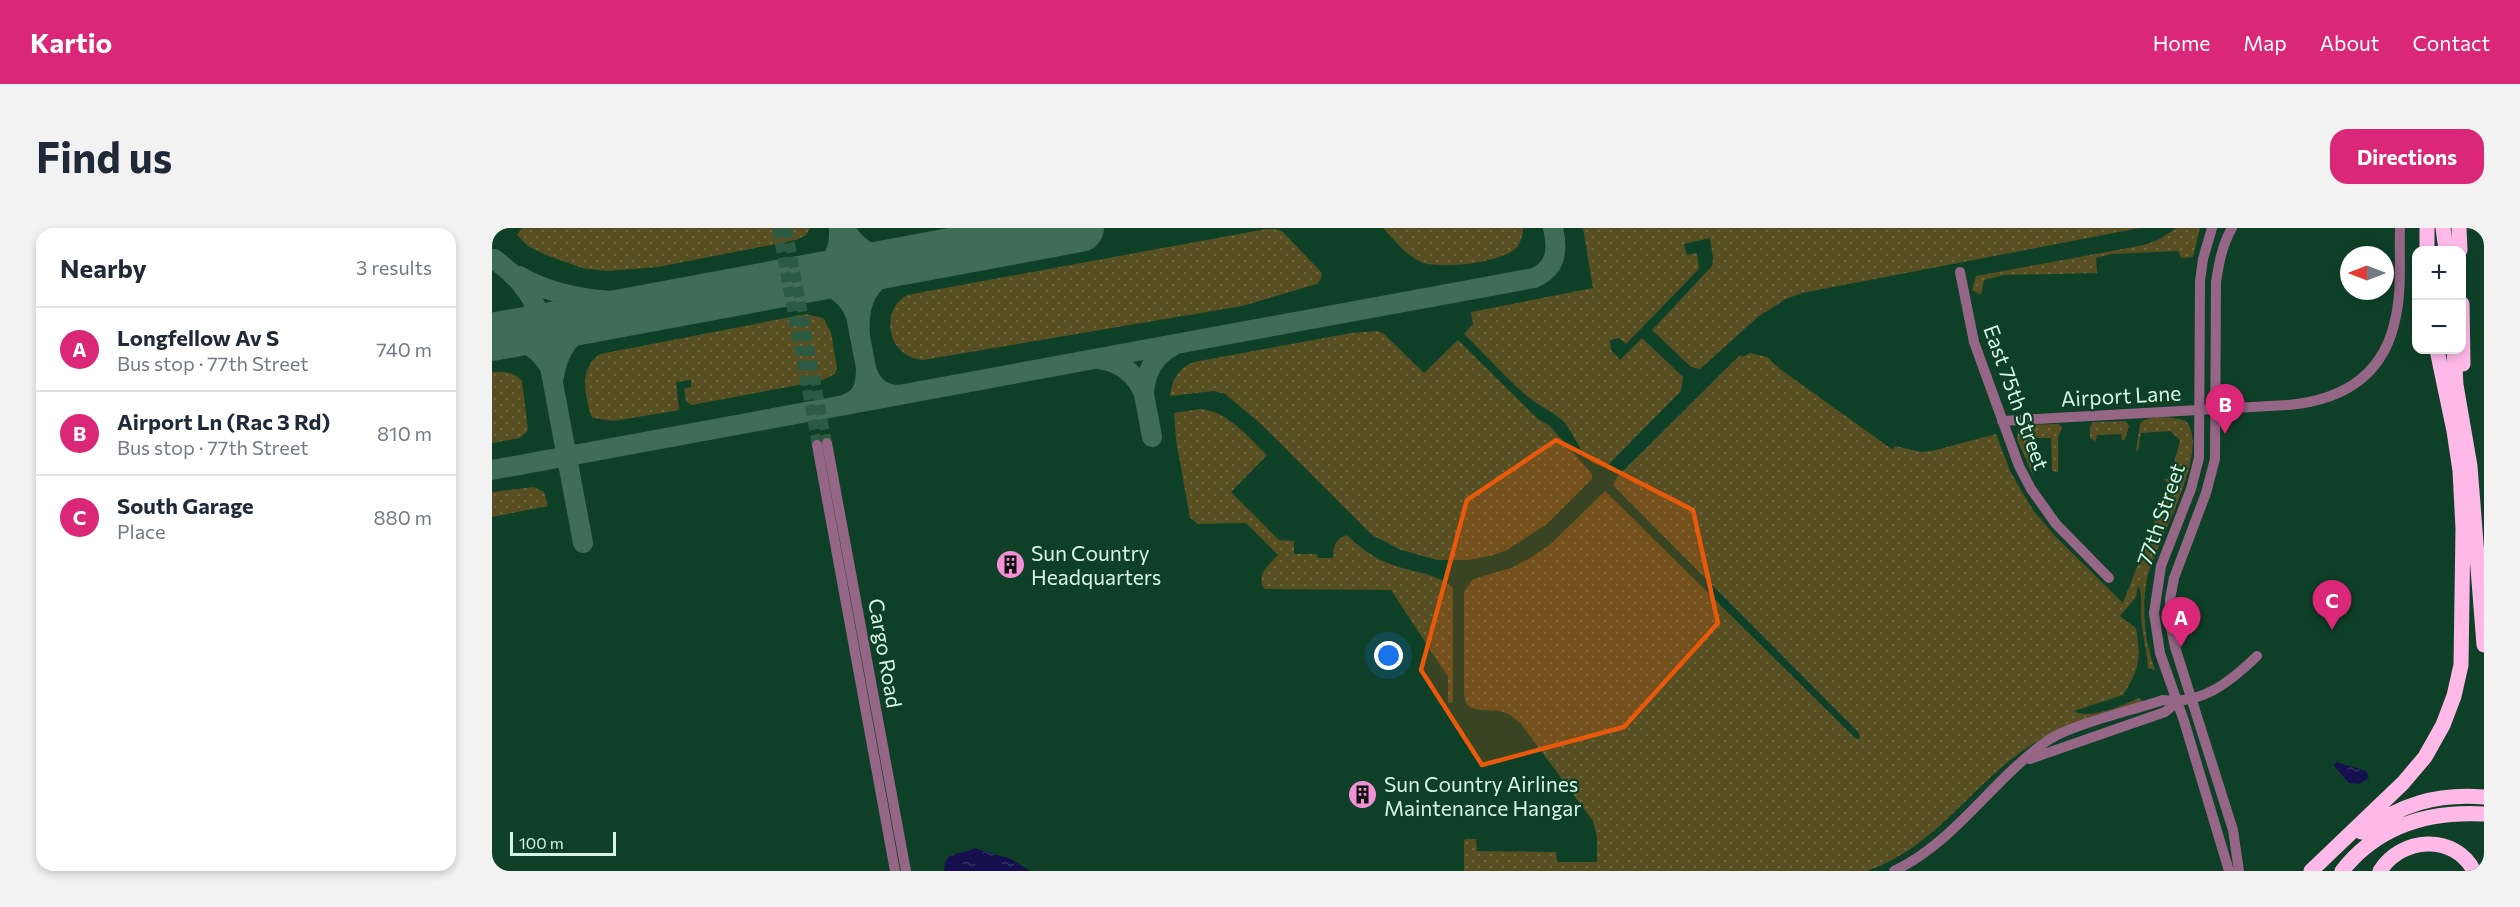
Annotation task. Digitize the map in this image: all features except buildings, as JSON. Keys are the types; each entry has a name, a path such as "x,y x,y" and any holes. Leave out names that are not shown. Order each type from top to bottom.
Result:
{"highway":[{"path":"2427,228 2427,246"},
{"path":"2443,228 2447,246"},
{"path":"2448,246 2450,228"},
{"path":"2459,228 2460,246"},
{"path":"2336,849 2356,826 2403,783 2425,757 2443,725 2454,696 2461,665 2463,528 2460,471 2438,354"},
{"path":"2454,354 2456,385 2468,444"},
{"path":"2464,354 2468,444 2484,645"},
{"path":"2342,871 2366,845 2389,830 2460,796 2484,797"},
{"path":"2311,871 2336,849 2388,813 2418,802 2452,813 2484,814"},
{"path":"2436,808 2484,809"},
{"path":"2380,871 2398,851 2412,845 2427,844 2455,851 2474,871"}],"street":[{"name":"77th Street","path":"2212,228 2203,259 2200,281 2201,440 2198,468 2161,567 2155,600 2157,638 2229,871"},
{"name":"77th Street","path":"2232,228 2224,246 2216,282 2216,450 2212,471 2174,578 2170,599 2172,634 2233,830 2239,871"},
{"name":"Airport Lane","path":"2002,421 2312,403 2336,396 2360,381 2385,349 2394,327 2398,298 2400,228"},
{"name":"East 75th Street","path":"1960,272 1974,342 2019,466 2042,506 2061,530 2109,578"},
{"name":"Cargo Road","path":"895,871 822,444 906,871"},
{"path":"1894,871 1934,846 2002,779 2048,740 2078,727 2163,700 2177,702 2191,699 2226,684 2257,656"}],"highlighted area":[{"path":"1556,440 1693,510 1718,623 1624,727 1482,765 1421,670 1467,500"}],"shaded area":[{"path":"522,228 810,228 806,235 796,240 658,267 606,271 582,268 528,246 517,235"},
{"path":"1383,228 1523,228 1518,246 1511,252 1487,261 1442,265 1416,259"},
{"path":"1583,228 2140,228 1802,293 1786,299 1759,316 1700,369 1691,367 1652,330 1712,266 1710,238 1684,244 1687,255 1697,253 1699,269 1626,344 1619,338 1610,340 1611,350 1620,360 1642,338 1683,377 1681,391 1608,465 1600,466 1582,452 1565,423 1527,396 1464,334 1473,324 1471,312 1593,288"},
{"path":"2177,228 2200,228 2193,257 2181,258 2178,251 2112,254 2096,258 2097,273 2004,275 1984,280 1981,295 1972,290 1976,276 2144,245 2158,240"},
{"path":"1266,229 1283,232 1322,273 1317,284 1242,306 923,360 901,351 891,332 890,322 893,311 898,302 907,295"},
{"path":"806,314 823,318 831,332 837,368 835,374 820,381 691,405 686,401 684,389 691,387 691,380 676,382 679,410 614,421 593,418 590,413 585,389 586,373 593,360 600,354"},
{"path":"1377,331 1383,333 1424,373 1458,340 1538,419 1550,426 1592,474 1592,479 1547,524 1507,550 1468,560 1437,560 1401,550 1372,535 1261,424 1225,394 1214,391 1170,396 1177,375 1194,362 1351,333"},
{"path":"1750,353 1767,357 1780,369 1893,450 1895,446 1921,452 1932,451 1996,434 2011,473 2033,510 2054,535 2123,603 2169,484 2164,479 2170,479 2180,440 2170,431 2141,433 2136,451 2140,424 2155,418 2175,418 2186,421 2192,435 2192,454 2187,475 2152,564 2145,591 2145,625 2155,670 2148,668 2141,593 2138,585 2136,597 2120,616 2136,628 2139,656 2133,678 2123,695 2074,711 2096,713 2124,705 2138,698 2145,702 2043,738 2019,753 1917,844 1867,871 1464,871 1465,839 1476,839 1477,851 1556,852 1557,862 1597,862 1597,837 1593,821 1521,724 1507,713 1476,709 1466,703 1464,694 1464,592 1473,579 1511,568 1552,543 1605,491 1854,737 1860,738 1859,733 1613,485 1618,476 1740,355 1742,357"},
{"path":"492,372 512,374 522,381 528,430 520,438 492,443"},
{"path":"1200,409 1220,414 1245,433 1267,455 1231,492 1279,540 1294,541 1294,554 1317,554 1318,558 1333,558 1335,544 1347,535 1380,560 1440,579 1453,588 1453,702 1448,703 1448,677 1391,590 1264,589 1262,574 1278,555 1246,523 1198,524 1190,518 1176,440 1174,413"},
{"path":"2125,421 2129,426 2125,440 2122,440 2121,434 2097,435 2096,441 2090,438 2090,427 2093,422"},
{"path":"2058,424 2062,427 2058,437 2058,472 2052,471 2051,438 2031,438 2031,469 2034,478 2017,439 2018,430 2024,425"},
{"path":"534,487 544,492 548,506 492,517 492,492"}],"water":[{"path":"2336,762 2366,771 2369,778 2359,784 2349,783 2334,766"},
{"path":"974,848 1011,859 1030,871 944,871 947,859"}],"taxiway":[{"path":"839,228 837,250 827,266 811,275 790,282 821,284 830,287 845,298 856,316"},
{"path":"844,228 854,241 874,255 898,259 938,255 892,271 870,288 860,316 860,336"},
{"path":"492,470 1534,278 1542,274 1554,258 1553,228"},
{"path":"841,237 866,368"},
{"path":"494,259 523,286 541,319 583,543"},
{"path":"519,276 539,286 582,298 626,301 693,300"},
{"path":"554,377 563,349 579,331 601,320 629,312"},
{"path":"492,339 510,339 525,343 538,352 549,366"},
{"path":"1099,359 1127,370 1137,381 1144,394 1146,379 1152,366 1166,350 1173,346"},
{"path":"846,404 860,395 866,368 870,379 877,387 886,393 897,395"},
{"path":"1144,394 1152,437"}],"runway":[{"path":"492,337 1080,228"}],"tunnel":[{"path":"777,228 817,445"},
{"path":"787,228 827,443"}],"place":[{"name":"Airport Ln (Rac 3 Rd)","path":"2225,434"},
{"name":"Sun Country Headquarters","path":"1010,564"},
{"name":"South Garage","path":"2332,630"},
{"name":"Longfellow Av S","path":"2181,647"},
{"name":"Sun Country Airlines Maintenance Hangar","path":"1363,795"}]}
